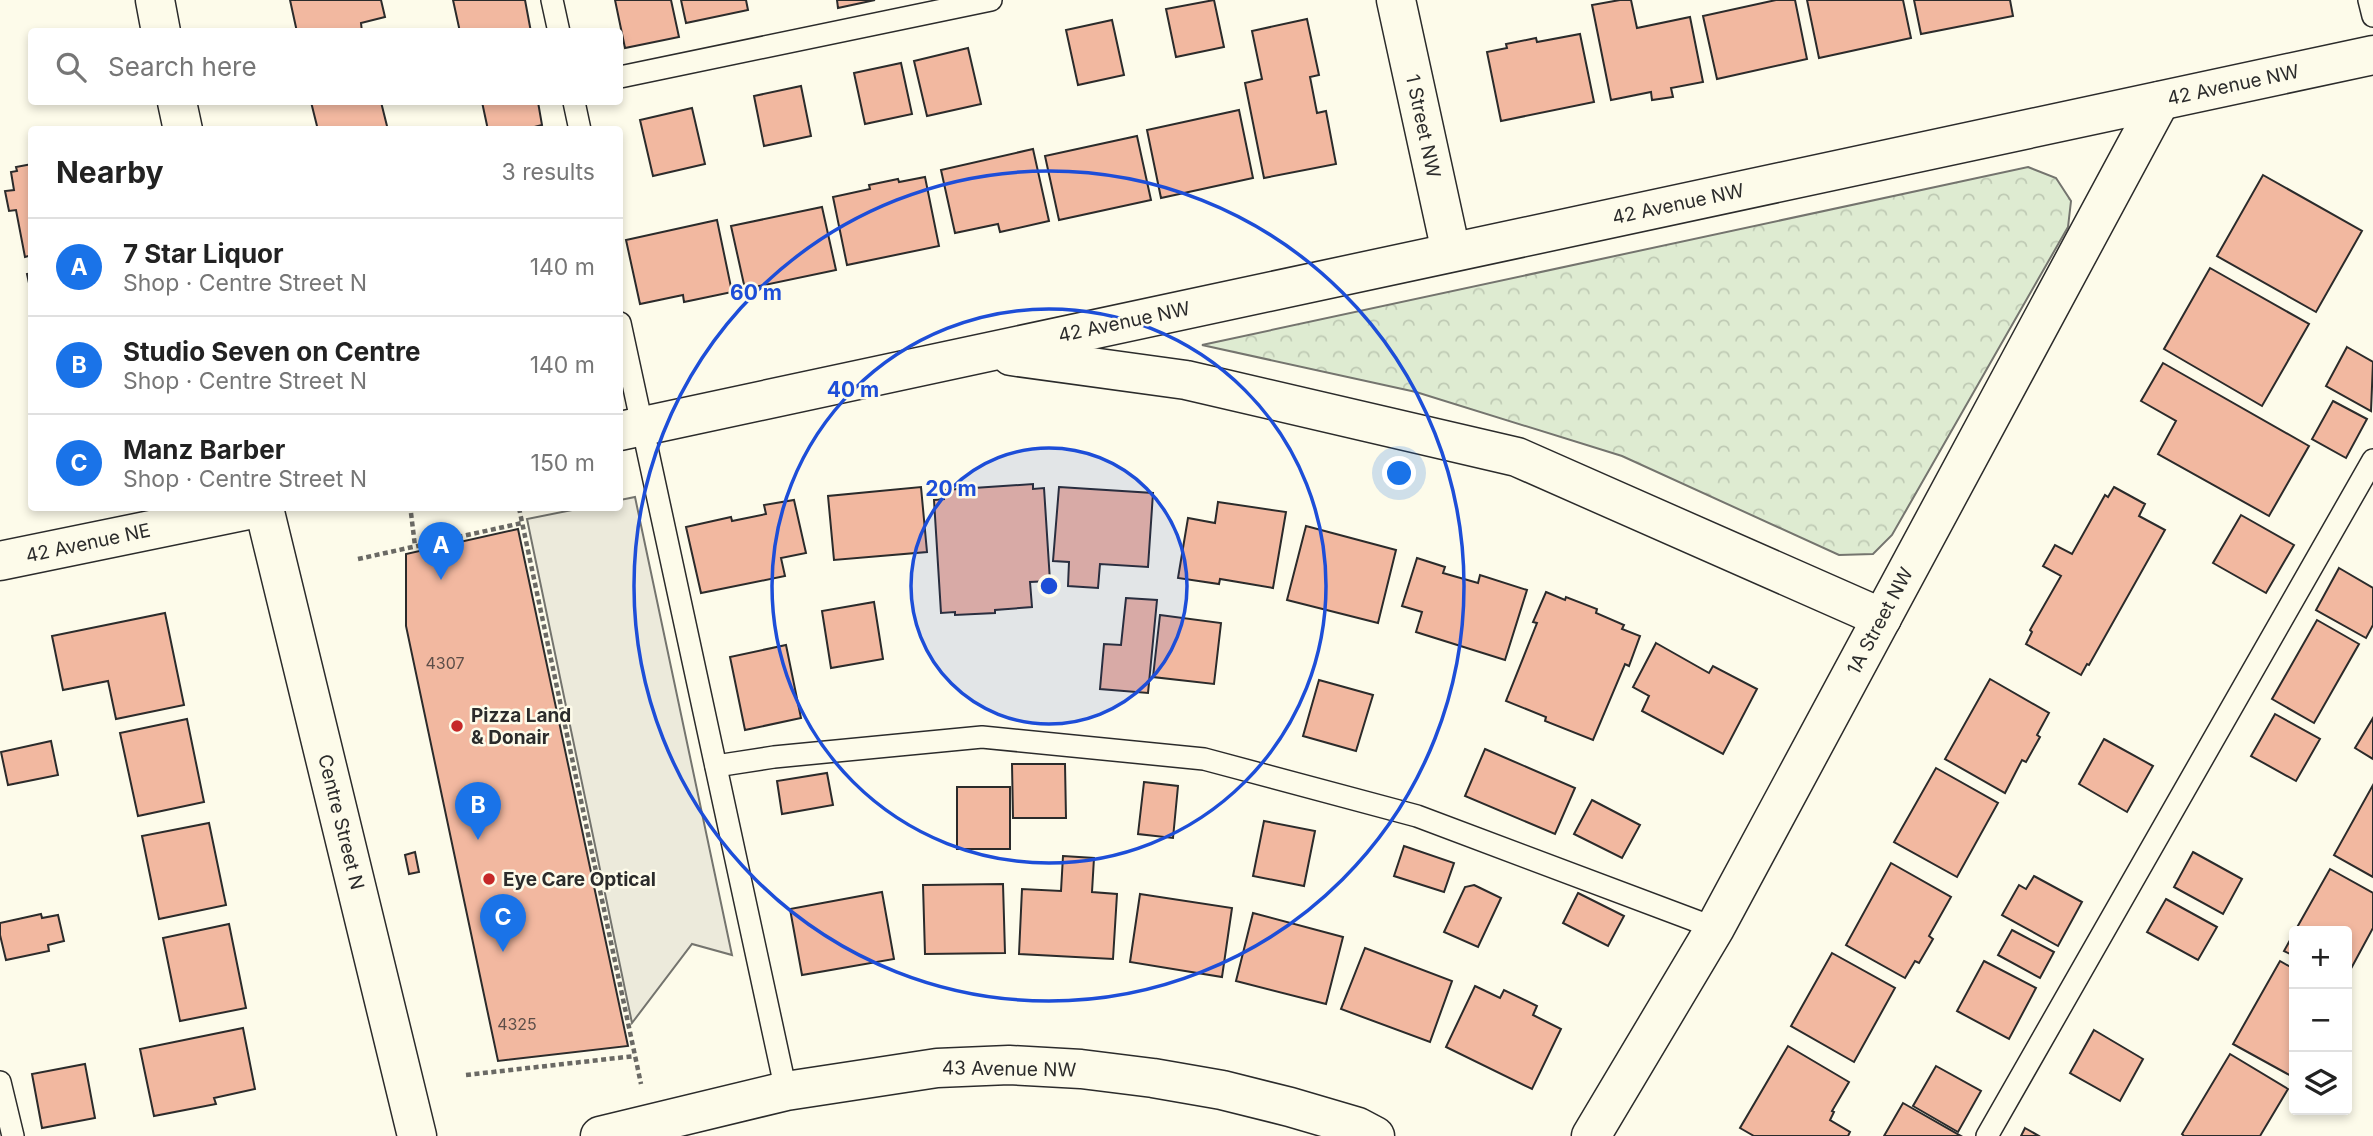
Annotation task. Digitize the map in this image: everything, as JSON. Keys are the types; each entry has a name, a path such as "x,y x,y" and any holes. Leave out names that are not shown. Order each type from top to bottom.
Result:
{"street":[{"path":"155,0 161,28"},
{"name":"1 Street NW","path":"1396,0 1451,252"},
{"name":"42 Avenue NW","path":"630,428 2373,55"},
{"name":"1A Street NW","path":"1591,1136 1716,928 2160,101"},
{"path":"178,105 182,126"},
{"name":"42 Avenue NW","path":"984,352 1186,380 1517,457 1882,618"},
{"name":"42 Avenue NE","path":"0,561 243,511"},
{"name":"Centre Street N","path":"265,511 417,1136"},
{"name":"43 Avenue NW","path":"600,1136 786,1091 937,1068 1009,1065 1081,1069 1222,1090 1357,1127 1375,1136"}],"lane":[{"path":"552,0 558,28"},
{"path":"623,76 991,0"},
{"path":"2369,0 2373,16"},
{"path":"575,105 579,126"},
{"path":"623,354 630,428 663,515 786,1091"},
{"path":"1987,1136 2373,460"},
{"path":"716,766 774,757 982,737 1204,760 1417,816 1716,928"},
{"path":"0,1083 13,1136"}],"path":[{"path":"520,511 641,1084"},
{"path":"411,513 415,546"},
{"path":"358,559 522,523"},
{"path":"466,1075 635,1056"}],"green space":[{"path":"2028,167 2056,178 2071,201 2068,227 1892,535 1873,554 1839,555 1622,456 1416,392 1202,345"}],"shaded area":[{"path":"635,497 732,955 692,944 632,1023 527,519 567,511 623,511 623,499"}],"building":[{"path":"290,0 381,0 385,17 361,23 362,28 296,28"},
{"path":"453,0 525,0 530,28 459,28"},
{"path":"615,0 671,0 679,37 625,48 623,28"},
{"path":"681,0 746,0 748,10 686,23"},
{"path":"837,0 875,0 838,8"},
{"path":"1214,0 1224,47 1176,57 1166,9"},
{"path":"1631,0 1637,28 1690,17 1703,82 1671,88 1673,97 1652,100 1651,92 1611,100 1592,5"},
{"path":"1776,0 1795,0 1807,59 1717,79 1703,16"},
{"path":"1807,0 1903,0 1911,38 1819,58"},
{"path":"1914,0 2010,0 2013,16 1921,34"},
{"path":"1307,19 1319,75 1310,77 1317,113 1326,111 1336,164 1264,178 1245,83 1262,79 1252,31"},
{"path":"1112,20 1124,75 1078,85 1066,30"},
{"path":"1580,34 1594,102 1501,121 1487,52 1507,48 1506,44 1536,38 1537,42"},
{"path":"968,48 981,104 927,116 914,61"},
{"path":"901,63 912,114 865,124 854,73"},
{"path":"801,86 811,136 764,146 754,96"},
{"path":"312,105 382,105 387,126 317,126"},
{"path":"483,105 539,105 542,125 487,126"},
{"path":"692,108 705,164 653,176 640,120"},
{"path":"1239,110 1253,178 1161,198 1147,130"},
{"path":"1137,136 1151,200 1059,220 1045,156"},
{"path":"1033,149 1049,221 1000,232 998,224 955,233 941,170"},
{"path":"28,165 28,256 25,257 16,210 9,211 5,191 14,190 11,172 17,171 16,167"},
{"path":"2263,175 2362,231 2316,312 2217,256"},
{"path":"925,177 939,246 847,265 833,197 870,189 869,185"},
{"path":"822,207 836,270 745,289 731,226"},
{"path":"717,220 732,292 684,302 683,295 640,304 626,240"},
{"path":"2210,268 2309,324 2262,406 2164,349"},
{"path":"2347,347 2373,362 2371,411 2326,386"},
{"path":"2163,363 2309,446 2269,516 2158,454 2176,421 2141,401"},
{"path":"2333,401 2367,419 2346,458 2312,439"},
{"path":"1033,484 1033,489 1044,488 1050,581 1030,582 1032,607 995,610 995,613 941,613 934,500 944,499 944,490"},
{"path":"921,487 927,552 834,560 828,496"},
{"path":"1059,487 1153,493 1148,567 1100,564 1098,588 1068,586 1069,562 1053,561"},
{"path":"2114,487 2145,504 2139,516 2165,530 2081,675 2026,644 2032,632 2030,630 2061,576 2043,566 2055,545 2072,554 2105,495 2108,497"},
{"path":"794,500 806,553 781,558 785,576 701,593 686,527 731,517 732,521 766,514 764,505"},
{"path":"1218,502 1286,512 1273,588 1220,579 1219,584 1178,578 1188,518 1215,523"},
{"path":"2241,515 2294,545 2266,593 2213,563"},
{"path":"1306,526 1396,550 1378,623 1287,600"},
{"path":"518,529 628,1046 498,1061 406,626 406,554"},
{"path":"1417,558 1445,567 1443,573 1478,583 1480,575 1527,590 1505,660 1416,632 1422,612 1402,606"},
{"path":"2339,568 2373,588 2373,625 2366,638 2316,610"},
{"path":"1546,592 1597,609 1596,613 1624,625 1622,629 1640,636 1629,666 1625,664 1593,740 1545,721 1546,717 1506,701 1537,623 1533,622"},
{"path":"1126,598 1157,600 1148,693 1100,689 1104,644 1121,645"},
{"path":"874,602 883,659 831,668 822,611"},
{"path":"165,613 184,705 116,719 108,681 63,690 52,636"},
{"path":"1160,615 1221,623 1214,684 1153,677"},
{"path":"2317,620 2359,644 2314,723 2272,699"},
{"path":"1656,643 1709,673 1713,666 1757,689 1723,754 1642,711 1649,696 1633,687"},
{"path":"786,645 801,718 745,730 730,657"},
{"path":"1990,679 2049,713 2037,735 2040,737 2026,762 2022,760 2005,793 1945,759"},
{"path":"1319,680 1373,695 1356,751 1303,736"},
{"path":"2275,714 2320,739 2296,781 2251,756"},
{"path":"2373,718 2373,759 2355,748"},
{"path":"187,719 204,802 138,816 120,733"},
{"path":"2104,739 2153,766 2127,812 2079,784"},
{"path":"51,741 58,775 8,785 1,752"},
{"path":"1485,749 1575,788 1555,834 1465,796"},
{"path":"1012,764 1065,764 1066,818 1013,818"},
{"path":"1936,768 1998,803 1957,877 1894,842"},
{"path":"827,773 833,805 782,814 777,781"},
{"path":"1144,782 1178,786 1173,838 1138,834"},
{"path":"2373,785 2373,877 2334,855"},
{"path":"957,787 1010,787 1010,849 957,849"},
{"path":"1592,800 1640,825 1622,858 1574,834"},
{"path":"1264,821 1315,831 1304,886 1253,876"},
{"path":"209,823 226,905 159,919 142,836"},
{"path":"1404,846 1454,863 1444,892 1394,876"},
{"path":"415,852 419,872 409,874 405,855"},
{"path":"2193,852 2242,879 2223,914 2174,887"},
{"path":"1063,856 1094,858 1092,892 1117,894 1113,959 1019,954 1022,889 1061,891"},
{"path":"1891,863 1951,897 1929,936 1933,939 1919,963 1915,961 1905,978 1846,945"},
{"path":"2330,869 2373,893 2373,928 2352,967 2352,926 2298,926"},
{"path":"2034,876 2082,902 2058,946 2002,915 2019,885 2026,889"},
{"path":"1003,884 1005,953 925,954 923,885"},
{"path":"1474,885 1501,898 1478,947 1444,932 1465,887"},
{"path":"882,892 894,959 802,975 790,909"},
{"path":"1578,893 1624,916 1608,946 1563,923"},
{"path":"1140,894 1232,908 1222,977 1130,962"},
{"path":"2166,899 2217,927 2198,960 2147,932"},
{"path":"1253,913 1343,937 1326,1004 1236,981"},
{"path":"41,914 42,918 58,915 64,941 48,945 49,951 6,960 0,923"},
{"path":"229,924 246,1008 180,1021 163,938"},
{"path":"2012,930 2054,952 2040,978 1998,955"},
{"path":"1365,948 1452,981 1430,1042 1341,1009"},
{"path":"1832,953 1895,988 1854,1062 1791,1026"},
{"path":"1984,961 2036,988 2009,1039 1957,1011"},
{"path":"2280,961 2289,966 2289,1075 2233,1044"},
{"path":"1475,986 1500,998 1504,990 1537,1006 1533,1015 1561,1029 1532,1089 1446,1047"},
{"path":"243,1028 255,1089 214,1098 216,1104 154,1116 140,1049"},
{"path":"2094,1030 2143,1059 2120,1101 2070,1073"},
{"path":"1788,1046 1849,1082 1832,1111 1834,1112 1830,1120 1850,1132 1848,1136 1754,1136 1740,1128"},
{"path":"2230,1054 2288,1089 2260,1136 2184,1136 2182,1134"},
{"path":"85,1064 95,1118 42,1128 32,1074"},
{"path":"1936,1066 1981,1091 1958,1132 1913,1106"},
{"path":"1903,1103 1961,1136 1884,1136"},
{"path":"2025,1128 2039,1136 2021,1136"}],"place":[{"name":"7 Star Liquor","path":"441,580"},
{"name":"Pizza Land & Donair","path":"457,726"},
{"name":"Studio Seven on Centre","path":"478,840"},
{"name":"Eye Care Optical","path":"489,879"},
{"name":"Manz Barber","path":"503,952"}]}
